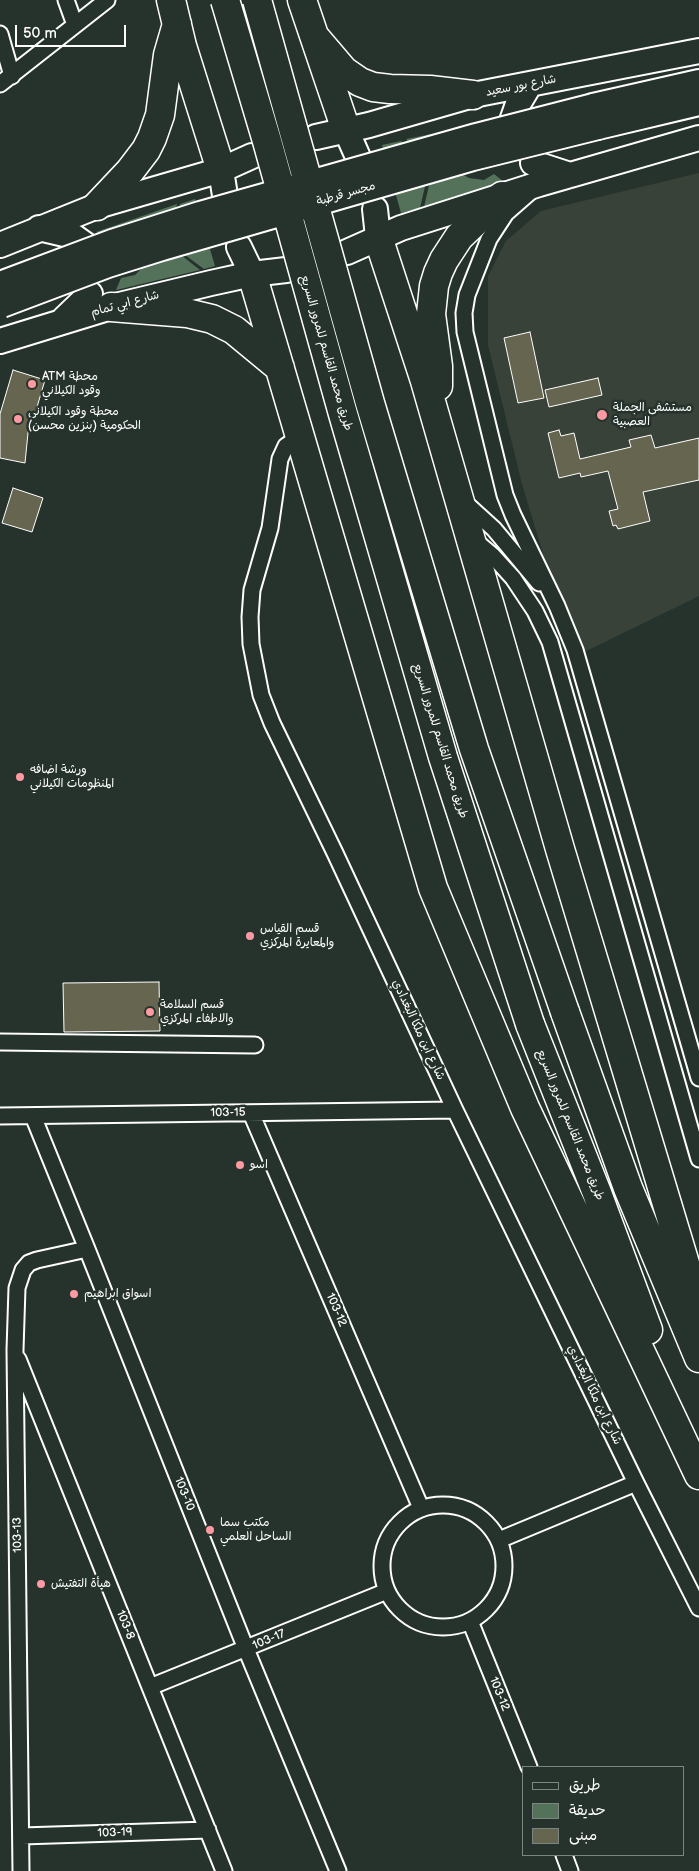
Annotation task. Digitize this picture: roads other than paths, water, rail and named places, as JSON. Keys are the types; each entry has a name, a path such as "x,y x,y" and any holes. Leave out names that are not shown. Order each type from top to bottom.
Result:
{"highway":[{"name":"طريق محمد القاسم للمرور السريع","path":"225,0 267,140 343,414 443,757 530,1024 597,1193 699,1468"},
{"path":"257,0 370,403 468,731 628,1188 699,1358"},
{"path":"302,0 346,130"},
{"path":"174,12 187,63 221,170"},
{"path":"97,206 130,171 146,150 152,138 160,115 174,12"},
{"path":"315,37 344,71 360,82 373,87 430,90 473,95"},
{"path":"434,412 438,379 431,314 434,286 438,273 459,237 502,196"},
{"path":"378,237 434,412 560,849 699,1310"},
{"path":"252,274 433,888 525,1108 699,1475"},
{"path":"100,301 187,313 212,319 240,334 280,368"}],"main road":[{"name":"شارع بور سعيد","path":"316,137 369,125 473,95 699,50"},
{"name":"مجسر قرطبة","path":"595,117 699,82"},
{"path":"512,120 518,104 530,84"},
{"name":"مجسر قرطبة","path":"1,299 112,242 200,214 476,136 699,103"},
{"path":"346,130 361,164"},
{"path":"347,252 378,237 502,196 536,173 570,175 699,138"},
{"path":"0,245 97,206 221,170 252,156"},
{"path":"221,170 226,202"},
{"path":"375,210 378,237"},
{"path":"39,228 73,236 87,246"},
{"path":"239,247 252,274"},
{"name":"شارع ابي تمام","path":"0,341 61,322 100,301 252,274 286,270"}],"street":[{"path":"66,0 75,25"},
{"path":"6,80 107,0"},
{"path":"0,34 6,80"},
{"path":"536,173 489,239 467,295 464,323 469,351 505,495 557,606 582,670 699,1078"},
{"name":"شارع ابن ملكا البغدادي","path":"301,436 286,446 280,459 270,528 252,590 251,644 261,695 272,723 455,1110 636,1483 699,1608"},
{"path":"458,496 494,529 557,606"},
{"path":"470,537 486,549 513,578 535,611 550,642 699,1159"},
{"path":"0,1042 255,1045"},
{"name":"103-15","path":"0,1116 455,1110"},
{"name":"103-12","path":"251,1113 421,1508"},
{"name":"103-10","path":"33,1116 246,1649 338,1871"},
{"name":"103-13","path":"21,1871 15,1350 17,1288 23,1270 29,1263 87,1249"},
{"name":"103-8","path":"15,1350 224,1871"},
{"path":"499,1540 636,1483"},
{"path":"443,1504 466,1508 485,1521 499,1540 505,1563 501,1586 489,1606 470,1621 446,1627 422,1624 401,1611 387,1591 381,1566 386,1542 400,1522 421,1508 443,1504"},
{"name":"103-17","path":"150,1687 387,1591"},
{"name":"103-12","path":"470,1621 529,1766"},
{"name":"103-19","path":"22,1836 208,1830"},
{"path":"564,1856 570,1871"}],"place":[{"name":"ATM محطة وقود الكيلاني","path":"32,384"},
{"name":"مستشفى الجملة العصبية","path":"602,415"},
{"name":"محطة وقود الكيلاني الحكومية (بنزين محسن)","path":"18,419"},
{"name":"ورشة اضافه المنظومات الكيلاني","path":"20,777"},
{"name":"قسم القياس والمعايرة المركزي","path":"250,936"},
{"name":"قسم السلامة والاطفاء المركزي","path":"150,1012"},
{"name":"اسو","path":"240,1165"},
{"name":"اسواق ابراهيم","path":"74,1294"},
{"name":"مكتب سما الساحل العلمي","path":"210,1530"},
{"name":"هيأة التفتيش","path":"41,1584"}]}
